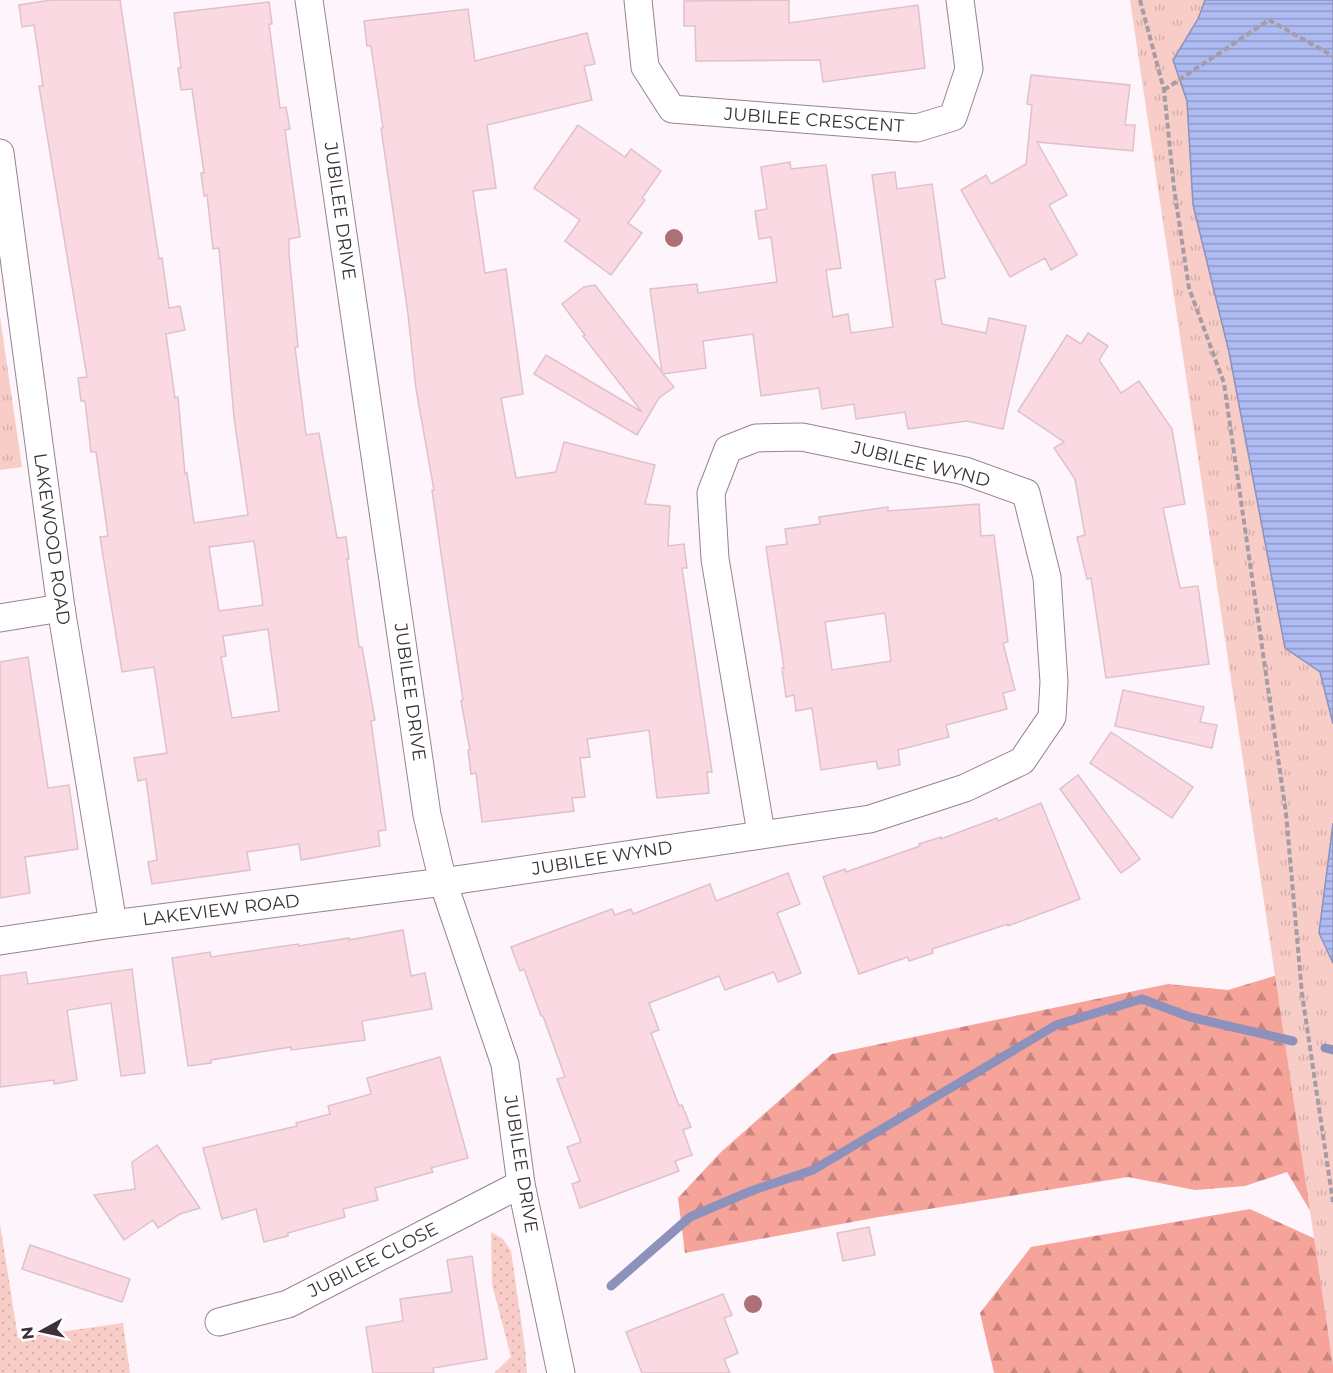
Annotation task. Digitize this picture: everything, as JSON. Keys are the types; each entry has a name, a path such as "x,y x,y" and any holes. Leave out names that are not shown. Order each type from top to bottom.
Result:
{"street":[{"name":"JUBILEE DRIVE","path":"309,0 426,803 443,882 505,1064 521,1184 561,1373"},
{"name":"JUBILEE CRESCENT","path":"638,0 645,67 672,109 917,128 953,117 969,69 960,0"},
{"name":"LAKEWOOD ROAD","path":"0,153 61,608 113,924"},
{"name":"JUBILEE WYND","path":"443,882 761,833 870,819 965,788 1022,761 1052,717 1053,682 1047,577 1026,493 965,471 802,437 756,438 728,449 711,493 715,559 761,833"},
{"path":"0,618 61,608"},
{"name":"LAKEVIEW ROAD","path":"0,941 113,924 443,882"},
{"name":"JUBILEE CLOSE","path":"219,1322 288,1304 521,1184"}],"path":[{"path":"1140,0 1164,90 1174,188 1189,288 1224,383 1226,395 1286,813 1302,994 1333,1202"},
{"path":"1164,90 1269,20 1333,56"}],"green space":[{"path":"1130,0 1333,0 1333,1366"},
{"path":"0,317 22,467 0,470"},
{"path":"1284,973 1333,1247 1333,1373 994,1373 980,1313 1031,1247 1250,1209 1331,1246 1287,1172 1245,1186 1195,1190 1128,1177 879,1217 685,1253 678,1198 721,1152 832,1054 1168,984 1228,990"},
{"path":"0,1224 18,1338 123,1323 130,1373 0,1373"},
{"path":"491,1232 503,1239 511,1251 527,1373 494,1373 511,1357 492,1284"}],"water":[{"path":"1205,0 1333,0 1333,724 1320,672 1285,648 1229,352 1193,205 1187,101 1173,60 1198,19"},
{"path":"1333,823 1333,963 1319,933"}],"building":[{"path":"51,0 120,0 159,259 162,258 169,308 180,306 185,330 166,334 175,398 178,397 185,474 187,473 194,523 248,515 234,417 219,248 213,249 207,195 204,196 201,173 204,173 192,89 181,90 178,68 181,68 174,13 269,2 272,24 269,24 280,108 286,107 290,129 285,130 300,237 289,239 289,254 298,347 295,347 306,435 319,433 337,538 346,537 359,647 362,647 375,720 371,721 386,830 378,831 380,846 301,860 299,844 247,852 250,870 152,884 148,862 157,860 146,779 138,781 134,758 167,753 154,667 122,672 100,537 108,536 96,452 91,452 85,401 81,401 78,378 87,377 39,86 43,86 34,25 22,27 19,5","holes":["254,541 263,605 219,611 209,547","268,629 279,711 232,718 221,657 226,656 223,636"]},
{"path":"789,0 789,23 918,5 925,68 823,82 820,60 696,61 695,26 684,26 684,1"},
{"path":"468,9 475,61 587,33 595,64 584,66 592,100 487,125 496,188 473,191 485,273 506,269 523,394 501,398 516,478 556,472 564,442 655,465 645,504 670,506 668,546 684,544 687,568 682,568 712,772 707,772 709,793 657,798 649,730 587,739 590,757 580,758 585,797 572,798 574,811 482,822 476,773 471,774 468,750 470,750 461,701 463,700 432,490 434,490 416,389 408,314 381,128 383,128 371,46 367,46 364,21"},
{"path":"1031,75 1130,85 1125,125 1135,125 1133,151 1037,142 1067,195 1049,205 1077,255 1051,270 1045,258 1010,277 961,190 986,175 991,184 1026,164 1032,105 1027,104"},
{"path":"578,125 625,157 631,149 661,171 642,198 645,200 628,223 642,233 611,275 565,241 580,220 534,188"},
{"path":"790,162 791,169 826,165 841,268 826,270 833,317 848,314 851,333 893,327 872,175 895,172 897,189 932,184 945,278 935,280 942,324 986,333 989,318 1026,326 1003,429 967,421 908,429 905,412 856,419 854,404 822,409 819,388 761,396 753,334 703,341 706,368 663,374 674,387 659,398 637,435 534,374 546,355 642,412 583,336 585,335 562,304 584,287 595,285 662,372 650,289 697,284 698,293 777,282 771,237 759,239 755,211 767,209 761,167"},
{"path":"1088,333 1108,346 1099,360 1121,393 1139,381 1172,429 1185,504 1163,508 1180,588 1198,586 1209,664 1106,678 1091,578 1087,579 1077,537 1085,535 1075,479 1054,448 1064,442 1018,411 1067,335 1081,344"},
{"path":"979,504 981,536 994,535 1008,642 1003,643 1015,690 1003,693 1007,709 946,725 949,737 898,750 900,765 878,769 876,761 821,770 812,708 796,711 794,695 786,697 782,668 784,668 766,547 787,544 785,529 820,524 819,517 888,507 888,511","holes":["885,613 891,661 832,670 825,622"]},
{"path":"28,657 48,788 69,785 78,849 25,857 30,893 0,898 0,662"},
{"path":"1123,690 1204,707 1200,722 1217,725 1212,748 1115,726"},
{"path":"1111,732 1193,787 1172,818 1090,763"},
{"path":"1078,775 1140,859 1121,873 1060,789"},
{"path":"1041,803 1080,899 1008,926 1008,924 932,949 933,953 909,961 908,957 859,974 823,877 845,869 846,872 997,818 998,821"},
{"path":"788,873 800,904 777,913 801,973 778,982 774,972 725,990 719,976 649,1003 659,1030 651,1033 679,1106 682,1105 691,1127 683,1130 692,1155 675,1161 679,1171 580,1208 572,1184 580,1181 567,1147 581,1142 557,1079 565,1077 524,969 520,971 511,947 612,909 615,915 631,909 633,914 710,884 716,901"},
{"path":"403,930 411,976 425,973 432,1009 362,1021 365,1040 291,1050 291,1047 188,1066 172,958 210,952 211,957 298,944 299,946 349,938 349,940"},
{"path":"132,969 145,1073 121,1076 111,1003 67,1010 77,1080 54,1084 54,1080 0,1087 0,976 26,972 28,984"},
{"path":"440,1057 468,1158 431,1168 433,1172 375,1188 378,1200 343,1209 345,1217 264,1242 256,1209 222,1219 203,1148 297,1126 296,1123 330,1114 328,1106 371,1094 367,1078"},
{"path":"157,1145 200,1208 180,1214 158,1228 153,1220 124,1240 94,1195 135,1189 132,1162"},
{"path":"869,1227 875,1255 843,1261 837,1233"},
{"path":"30,1245 130,1279 122,1302 22,1269"},
{"path":"472,1256 487,1359 433,1368 434,1373 373,1373 366,1327 403,1321 400,1299 452,1292 447,1260"},
{"path":"723,1294 732,1315 724,1318 738,1353 724,1359 730,1373 642,1373 626,1332"}],"waterway":[{"path":"611,1286 690,1217 751,1191 813,1170 1056,1025 1142,999 1190,1017 1293,1041"},
{"path":"1325,1048 1333,1050"}]}
